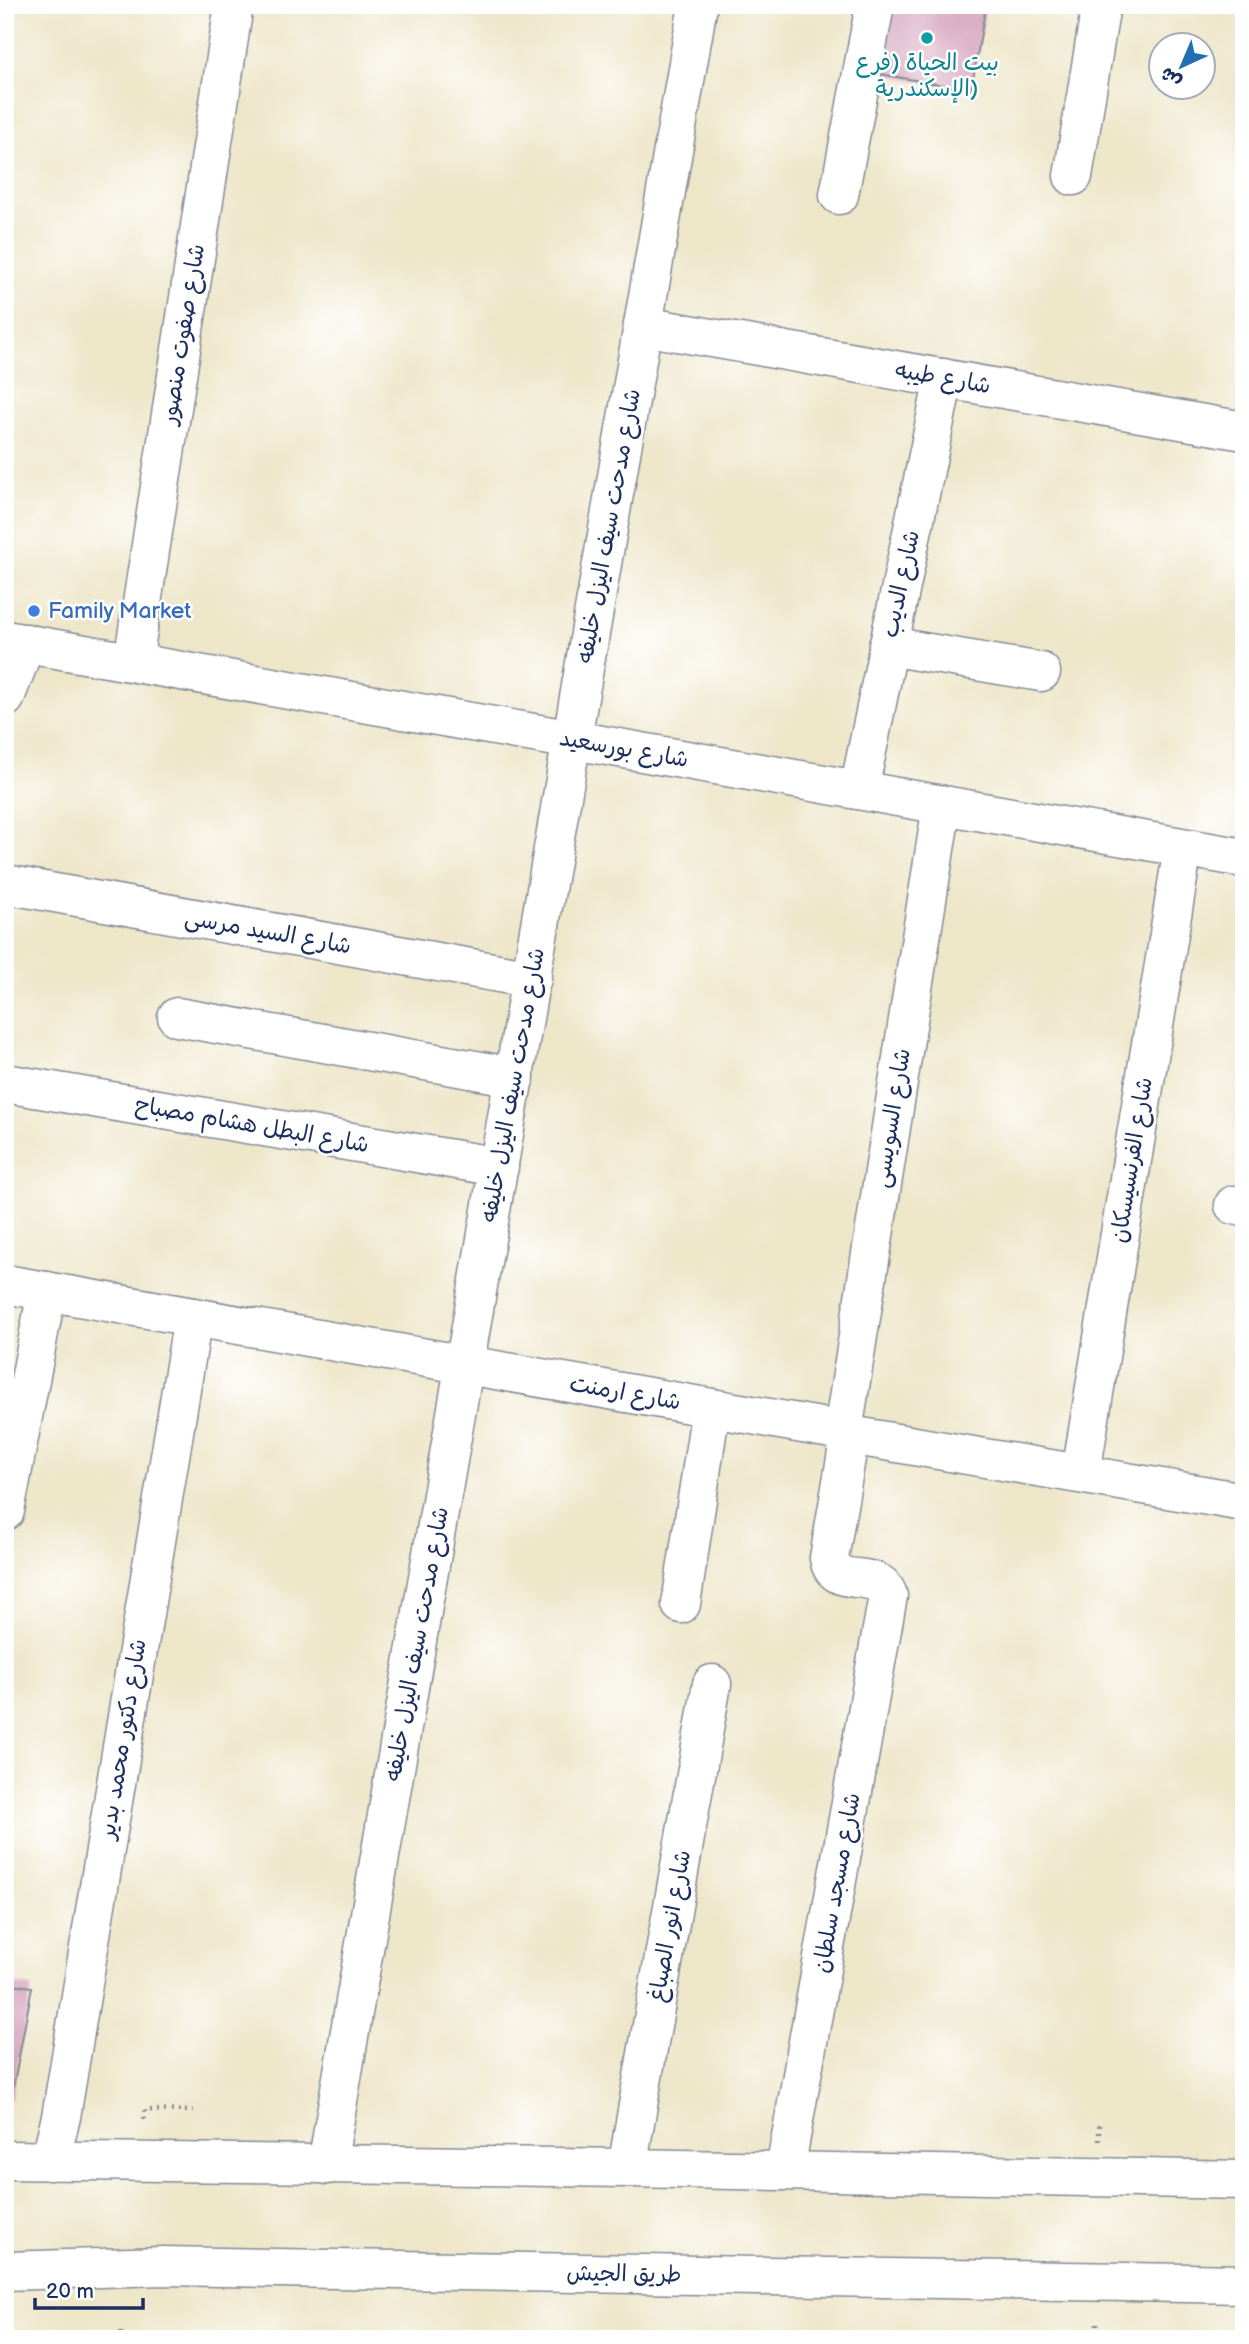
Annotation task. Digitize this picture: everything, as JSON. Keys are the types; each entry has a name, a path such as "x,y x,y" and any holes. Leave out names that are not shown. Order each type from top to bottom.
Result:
{"main road":[{"name":"شارع صفوت منصور","path":"133,662 234,5"},
{"name":"شارع مدحت سيف اليزل خليفه","path":"327,2165 698,5"},
{"path":"839,195 875,5"},
{"path":"1073,176 1101,5"},
{"name":"شارع طيبه","path":"643,326 1244,431"},
{"name":"شارع الديب","path":"859,790 944,379"},
{"name":"شارع بورسعيد","path":"15,642 1244,858"},
{"path":"5,698 15,642"},
{"path":"888,646 1041,672"},
{"name":"شارع السويسى","path":"888,1597 886,1587 880,1582 838,1574 831,1568 829,1558 942,805"},
{"name":"شارع الفرنسيسكان","path":"1080,1473 1183,848"},
{"name":"شارع السيد مرسى","path":"5,884 532,979"},
{"path":"177,1017 515,1077"},
{"name":"شارع البطل هشام مصباح","path":"5,1083 499,1167"},
{"name":"شارع ارمنت","path":"5,1284 1244,1502"},
{"path":"5,1511 47,1291"},
{"name":"شارع دكتور محمد بدير","path":"50,2161 61,2117 193,1317"},
{"path":"681,1604 711,1408"},
{"name":"شارع مسجد سلطان","path":"785,2170 888,1597"},
{"name":"شارع انور الصباغ","path":"627,2168 712,1685"},
{"path":"5,2160 785,2170 1244,2180"},
{"name":"طريق الجيش","path":"5,2271 162,2266 1244,2284"}],"path":[{"path":"144,2119 145,2110 195,2111"},
{"path":"121,2332 121,2339"}],"building":[{"name":"بيت الحياة (فرع الإسكندرية)","path":"879,5 986,5 971,90 868,72"},
{"path":"5,1983 32,1987 11,2099 5,2099"}],"place":[{"name":"بيت الحياة (فرع الإسكندرية)","path":"927,38"},
{"name":"Family Market","path":"34,611"}]}
